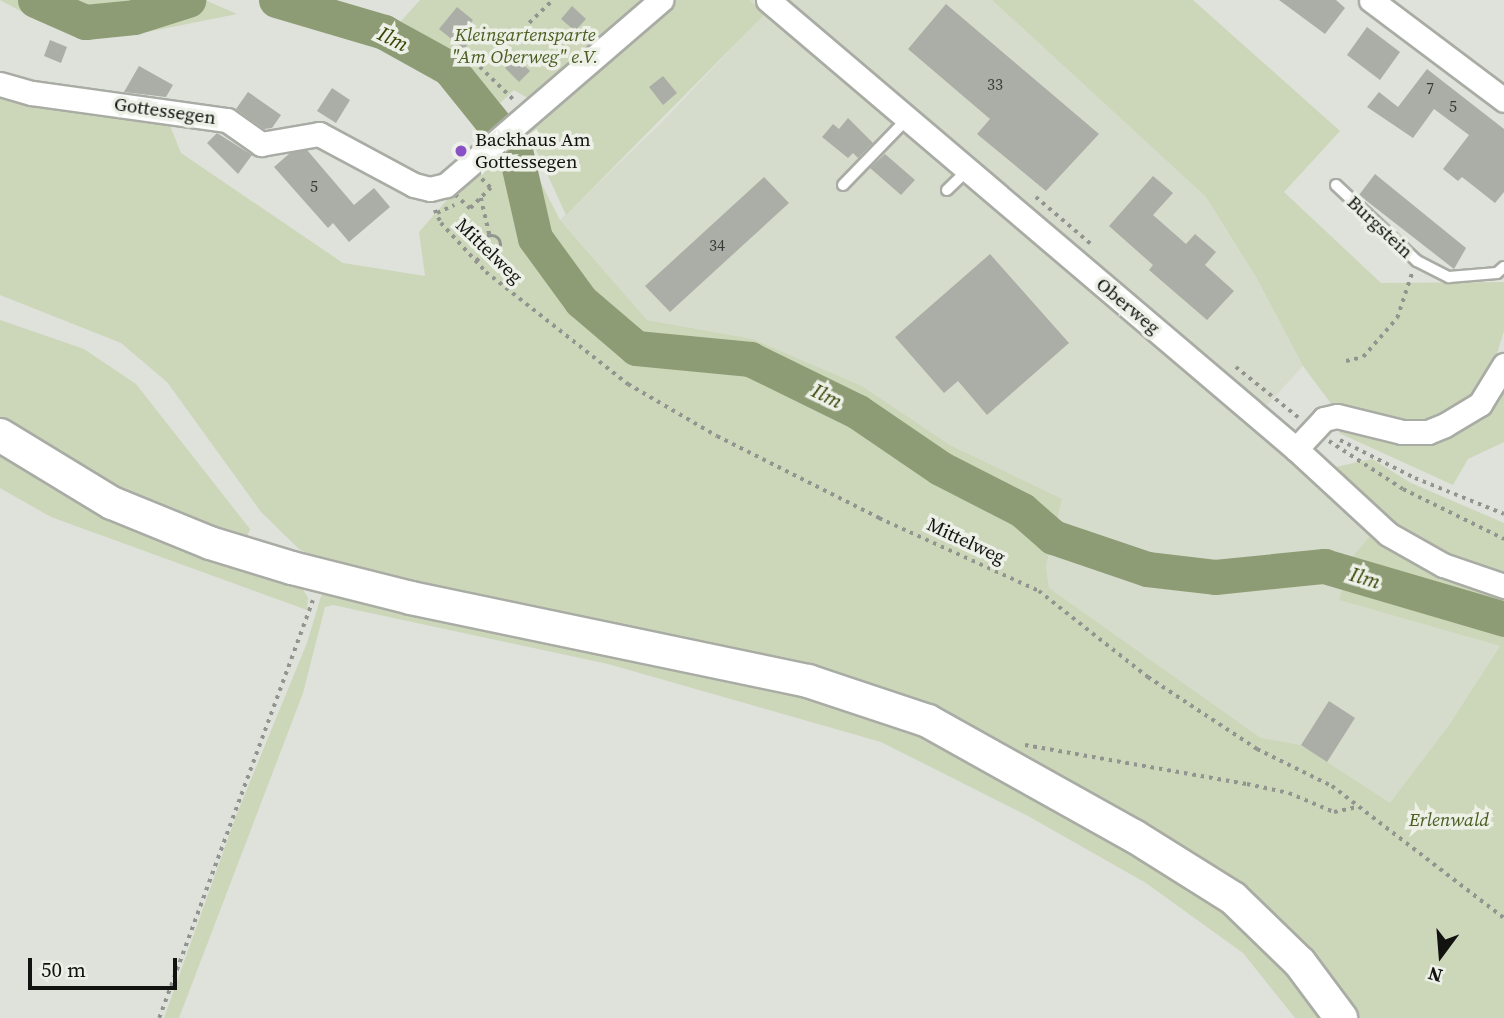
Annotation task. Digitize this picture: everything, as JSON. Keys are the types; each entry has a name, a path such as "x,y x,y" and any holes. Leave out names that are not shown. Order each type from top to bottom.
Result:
{"main road":[{"path":"0,435 112,503 210,543 319,576 808,681 928,721 1134,836 1233,898 1300,963 1341,1018"}],"street":[{"path":"430,189 446,185 661,0"},
{"name":"Oberweg","path":"768,0 1296,449 1368,524 1443,565 1504,586"},
{"path":"1371,0 1504,100"},
{"name":"Gottessegen","path":"0,84 33,93 227,120 261,144 319,134 414,185 430,189"},
{"path":"1296,449 1324,419 1337,416 1402,432 1429,432 1466,416 1480,404 1504,365"}],"lane":[{"path":"843,185 908,118"},
{"path":"947,190 968,170"},
{"name":"Burgstein","path":"1336,185 1417,261 1448,277 1497,273 1504,267"}],"path":[{"path":"529,23 554,0"},
{"path":"491,56 480,67 523,118"},
{"name":"Mittelweg","path":"430,189 441,223 476,261 659,404 879,518 1039,592 1148,677 1257,749 1332,786 1504,918"},
{"path":"481,198 490,237"},
{"path":"486,252 483,245 490,237"},
{"path":"486,252 495,254 500,247 498,239 490,237"},
{"path":"476,261 486,252"},
{"path":"1346,361 1363,357 1397,318 1417,261"},
{"path":"1313,429 1504,514"},
{"path":"1313,429 1368,469 1504,539"},
{"path":"159,1018 308,624 319,576"},
{"path":"1013,742 1247,783 1289,793 1334,812 1359,807"}],"shaded area":[{"path":"749,0 992,0 1206,197 1256,277 1303,366 1250,424 1351,512 1370,536 1352,557 1339,600 1500,646 1449,725 1390,804 1301,745 1261,738 1049,588 1046,566 1061,499 950,445 862,386 753,339 647,320 560,220 662,122 764,14"}],"green space":[{"path":"0,0 205,0 237,14 127,36 41,22"},
{"name":"Kleingartensparte \"Am Oberweg\" e.V.","path":"420,0 652,0 531,100 514,90 500,103 470,66 401,21"},
{"path":"672,0 749,0 765,14 566,215 526,128"},
{"path":"992,0 1193,0 1340,131 1284,192 1381,283 1504,282 1504,331 1488,382 1447,420 1411,426 1332,405 1303,366 1256,277 1206,197"},
{"name":"Erlenwald","path":"0,93 167,118 181,153 343,263 425,276 419,232 473,170 502,147 504,153 518,138 560,220 647,320 753,339 862,386 950,445 1062,499 1046,566 1049,588 1261,738 1301,745 1390,803 1449,725 1500,646 1339,600 1352,557 1370,536 1443,573 1504,594 1504,1018 1358,1018 1285,929 914,701 860,681 329,564 299,549 261,512 167,382 121,343 0,295"},
{"path":"0,320 84,349 136,384 250,529 245,542 125,496 0,420"},
{"path":"1504,385 1504,442 1468,459 1453,485 1339,433 1347,426 1426,440 1453,434 1485,410"},
{"path":"0,447 301,586 308,598 307,610 51,517 0,488"},
{"path":"1372,459 1411,483 1504,523 1504,577 1419,543 1331,468"},
{"path":"328,592 840,702 931,736 1232,912 1292,972 1328,1018 1295,1018 1243,953 1146,883 1028,816 881,742 608,664 333,605 325,607 303,693 179,1018 164,1018 236,816 307,643 321,596"}],"building":[{"path":"1279,0 1336,0 1345,8 1325,34"},
{"path":"946,4 1099,134 1046,191 977,134 990,119 908,49"},
{"path":"572,6 586,19 575,31 561,19"},
{"path":"457,7 473,20 469,25 478,32 464,49 439,29"},
{"path":"1367,27 1400,52 1380,80 1347,55"},
{"path":"50,40 67,47 61,63 44,56"},
{"path":"516,57 530,71 519,82 505,68"},
{"path":"139,66 173,85 166,97 124,92"},
{"path":"1427,69 1504,129 1504,192 1495,203 1462,177 1458,181 1443,169 1469,135 1434,109 1413,138 1367,107 1379,92 1398,107"},
{"path":"663,76 677,93 663,105 649,87"},
{"path":"332,88 350,100 336,123 317,111"},
{"path":"248,92 281,115 272,128 264,129 236,109"},
{"path":"848,118 873,143 858,158 853,153 848,158 822,137 833,124 839,129"},
{"path":"217,133 252,155 238,174 207,143"},
{"path":"307,150 354,205 374,188 390,207 349,242 333,223 328,228 274,167 290,153"},
{"path":"885,154 915,180 901,195 870,168"},
{"path":"1375,174 1466,248 1454,269 1359,195"},
{"path":"1153,176 1173,193 1153,215 1186,244 1195,234 1216,252 1205,265 1234,291 1207,320 1149,270 1153,265 1109,226"},
{"path":"764,177 789,203 670,312 645,286"},
{"path":"990,254 1069,343 987,415 958,381 944,393 895,337"},
{"path":"1329,701 1355,718 1327,762 1301,745"}],"waterway":[{"name":"Ilm","path":"35,0 85,22 134,17 188,0"},
{"name":"Ilm","path":"276,0 384,32 449,68 515,150 535,238 581,301 636,348 750,359 858,412 940,468 1022,510 1053,537 1147,569 1215,577 1324,566 1504,619"}],"place":[{"name":"Backhaus Am Gottessegen","path":"461,151"}]}
